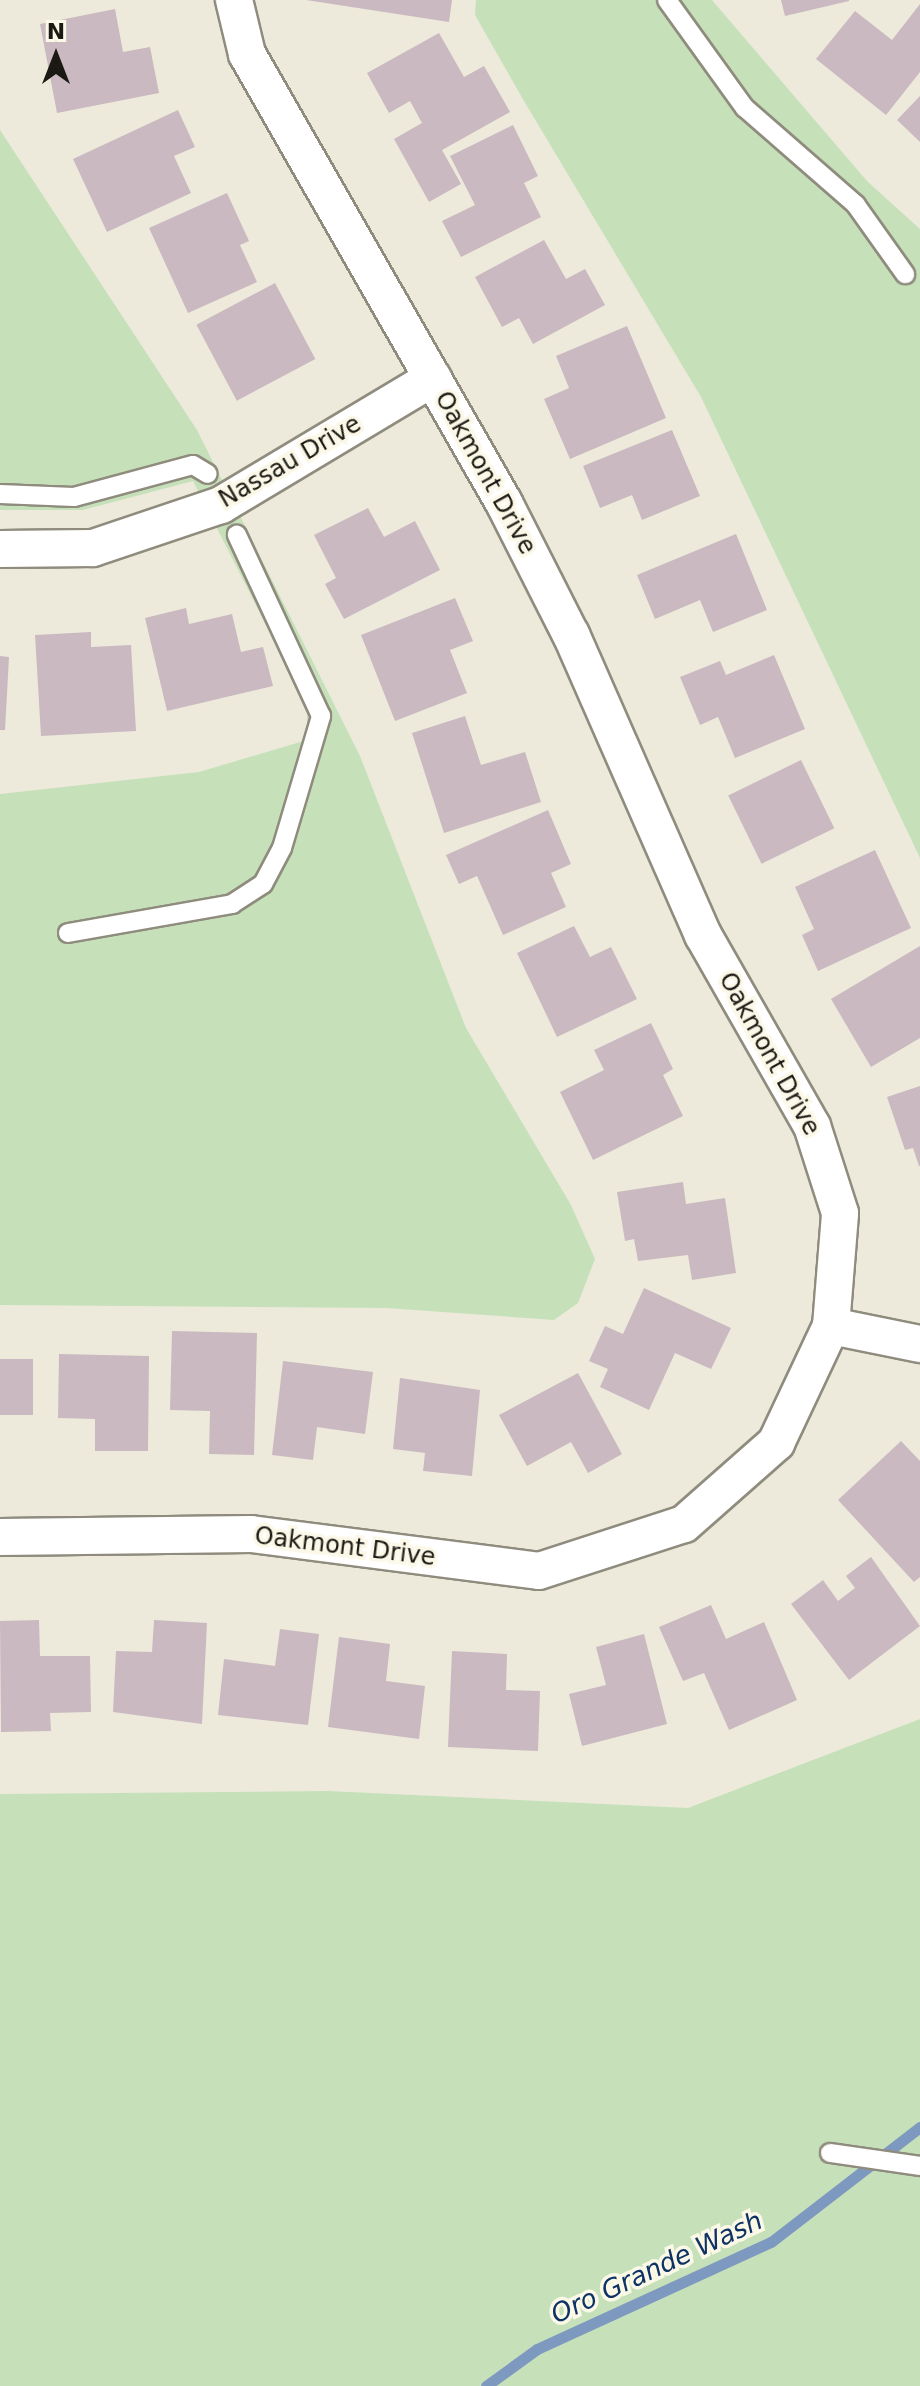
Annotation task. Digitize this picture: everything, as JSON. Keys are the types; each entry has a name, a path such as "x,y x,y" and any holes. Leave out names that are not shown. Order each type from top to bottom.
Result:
{"street":[{"name":"Oakmont Drive","path":"0,1537 251,1534 539,1571 684,1524 776,1443 831,1326 840,1213 812,1126 703,935 571,635 433,378 247,54 234,0"},
{"name":"Nassau Drive","path":"0,549 93,548 221,505 433,378"},
{"path":"831,1326 920,1344"}],"lane":[{"path":"667,0 745,108 856,205 905,274"},
{"path":"2,493 74,497 193,465 208,474"},
{"path":"68,933 232,904 263,884 282,848 321,716 237,535"},
{"path":"830,2153 920,2166"}],"green space":[{"path":"476,0 712,0 867,181 920,229 920,858 701,397 475,15"},
{"path":"0,130 197,430 360,756 466,1028 571,1205 595,1259 578,1303 554,1320 386,1308 0,1305 0,794 199,772 307,740 307,706 193,481 83,510 0,510"},
{"path":"920,1719 920,2386 0,2386 0,1794 328,1791 688,1808"}],"building":[{"path":"306,0 452,0 449,22"},
{"path":"781,0 849,0 849,1 785,16"},
{"path":"920,4 920,72 886,115 816,59 855,11 892,40"},
{"path":"115,9 123,52 150,47 159,93 57,113 40,24"},
{"path":"439,33 464,77 484,66 510,112 442,150 461,184 429,202 394,139 422,123 410,101 389,113 367,73"},
{"path":"920,96 920,142 897,120"},
{"path":"178,110 195,147 174,156 191,193 107,232 73,159"},
{"path":"513,125 538,176 524,183 541,217 461,257 442,221 475,205 450,156"},
{"path":"227,193 249,241 240,245 257,282 188,313 149,228"},
{"path":"544,240 566,279 585,269 605,305 533,344 519,318 502,327 475,277"},
{"path":"275,283 315,359 237,401 196,325"},
{"path":"627,326 666,418 570,459 544,399 569,388 556,356"},
{"path":"672,430 700,496 642,520 632,495 600,508 583,466"},
{"path":"368,508 384,537 415,521 440,570 344,619 325,584 336,578 314,535"},
{"path":"736,534 767,610 713,632 700,600 655,619 637,575"},
{"path":"455,598 473,641 450,650 467,693 395,721 361,635"},
{"path":"186,608 189,624 232,614 241,652 263,647 273,686 167,711 145,618"},
{"path":"91,632 91,647 131,645 136,731 41,736 35,635"},
{"path":"774,655 805,729 735,758 718,717 700,725 680,677 720,661 726,675"},
{"path":"0,656 9,657 5,730 0,730"},
{"path":"465,716 481,765 525,752 541,802 444,833 412,733"},
{"path":"801,760 834,828 762,864 728,796"},
{"path":"548,810 571,864 551,873 566,907 503,935 477,876 459,884 446,855"},
{"path":"875,850 911,928 818,971 802,935 814,929 795,887"},
{"path":"574,926 590,957 611,947 637,999 557,1037 517,953"},
{"path":"920,946 920,1038 871,1067 831,999"},
{"path":"651,1023 673,1069 663,1075 683,1116 593,1160 560,1092 604,1070 594,1050"},
{"path":"920,1086 919,1166 913,1148 905,1150 887,1097"},
{"path":"683,1182 686,1204 725,1198 736,1273 692,1280 688,1255 638,1261 634,1239 625,1241 617,1192"},
{"path":"644,1288 731,1328 711,1369 675,1353 649,1410 600,1387 608,1369 589,1361 605,1326 623,1334"},
{"path":"172,1331 257,1333 254,1455 209,1454 210,1411 170,1410"},
{"path":"59,1354 149,1356 148,1451 95,1451 95,1419 58,1418"},
{"path":"0,1359 33,1359 33,1415 0,1415"},
{"path":"283,1361 373,1372 365,1434 317,1427 313,1460 272,1455"},
{"path":"578,1373 622,1454 588,1473 571,1442 527,1466 499,1415"},
{"path":"400,1378 480,1390 472,1476 423,1471 425,1453 393,1449"},
{"path":"901,1441 920,1461 920,1577 914,1582 838,1500"},
{"path":"871,1557 920,1626 849,1680 791,1604 823,1580 838,1601 855,1588 846,1576"},
{"path":"711,1605 726,1639 764,1622 797,1700 729,1730 704,1673 683,1681 659,1627"},
{"path":"39,1620 40,1656 90,1656 91,1712 50,1713 51,1731 1,1732 0,1621"},
{"path":"154,1620 207,1623 202,1724 113,1712 116,1651 152,1652"},
{"path":"280,1629 319,1634 308,1725 218,1715 224,1659 275,1666"},
{"path":"644,1634 667,1724 582,1746 569,1694 606,1685 596,1647"},
{"path":"339,1637 390,1644 386,1681 425,1686 419,1739 328,1727"},
{"path":"452,1651 507,1654 506,1690 540,1691 538,1751 448,1747"}],"waterway":[{"name":"Oro Grande Wash","path":"486,2386 537,2349 771,2242 920,2127"}]}
